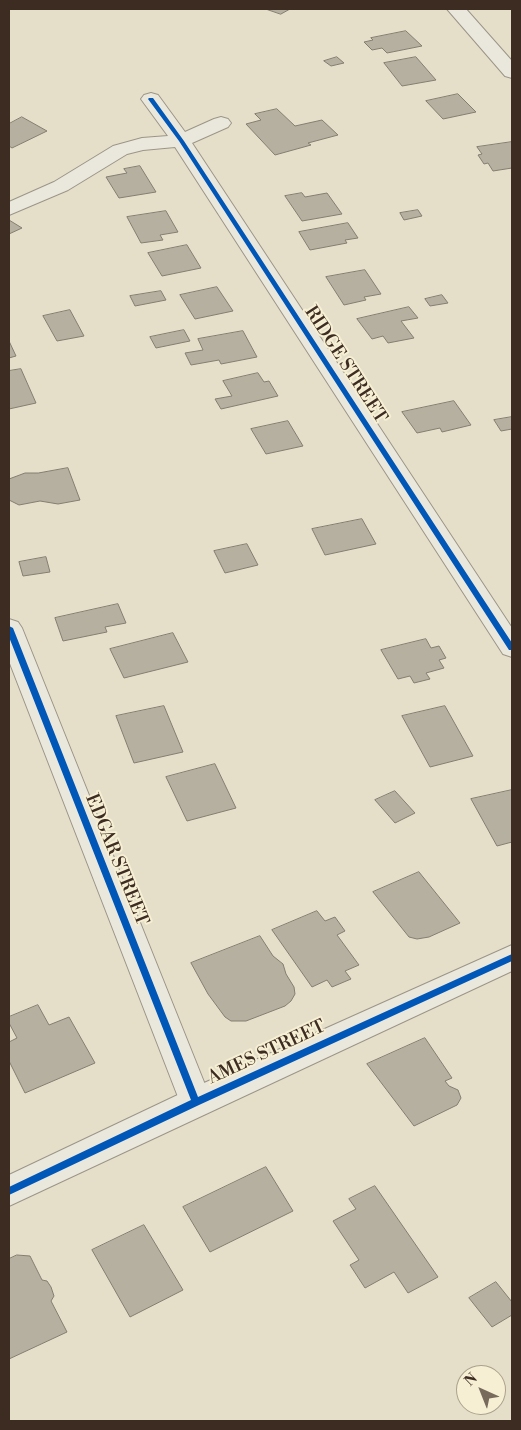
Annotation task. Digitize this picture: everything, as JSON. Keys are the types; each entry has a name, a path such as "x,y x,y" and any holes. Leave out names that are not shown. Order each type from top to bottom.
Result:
{"street":[{"path":"456,9 512,72"},
{"name":"RIDGE STREET","path":"151,99 181,140 512,648"},
{"path":"9,209 61,186 120,150 142,144 181,140 221,123"},
{"name":"EDGAR STREET","path":"9,628 196,1102"},
{"name":"AMES STREET","path":"9,1191 196,1102 512,957"}],"building":[{"path":"266,9 290,9 281,14"},
{"path":"406,31 422,46 387,53 382,48 372,50 364,42 373,40 371,38"},
{"path":"337,57 344,63 331,66 324,61"},
{"path":"416,57 436,80 402,86 384,63"},
{"path":"458,94 476,112 443,119 426,101"},
{"path":"277,109 295,126 322,120 338,135 275,155 246,124 261,120 255,114"},
{"path":"22,117 47,131 12,148 9,146 9,124"},
{"path":"512,142 512,168 493,171 488,163 484,164 478,155 482,154 477,147"},
{"path":"140,166 156,192 119,198 106,177 127,173 124,169"},
{"path":"302,193 305,197 327,193 342,214 302,221 285,196"},
{"path":"418,210 422,216 404,220 400,213"},
{"path":"166,211 178,232 160,235 163,240 141,243 127,217"},
{"path":"9,220 22,228 9,234"},
{"path":"348,223 358,238 345,240 347,243 310,250 299,232"},
{"path":"187,245 201,268 162,276 148,253"},
{"path":"365,270 381,294 364,297 366,300 344,305 326,277"},
{"path":"217,287 233,311 195,319 180,295"},
{"path":"161,291 166,300 135,306 130,296"},
{"path":"442,295 448,303 430,306 425,299"},
{"path":"409,307 418,318 401,321 414,338 388,343 383,336 372,339 357,319"},
{"path":"70,310 84,336 57,341 43,316"},
{"path":"184,330 190,341 156,348 150,337"},
{"path":"243,331 257,357 221,364 219,360 191,365 185,353 203,350 198,339"},
{"path":"9,341 16,356 9,358"},
{"path":"21,369 36,403 9,409 9,371"},
{"path":"258,373 264,382 269,381 278,396 221,409 215,399 232,396 223,381"},
{"path":"454,401 471,425 442,432 440,428 417,433 402,412"},
{"path":"512,417 512,429 501,431 494,420"},
{"path":"288,421 303,446 266,454 251,429"},
{"path":"68,468 80,500 58,504 40,501 19,505 9,500 9,479 25,473 38,473"},
{"path":"362,519 376,544 325,555 312,529"},
{"path":"247,544 258,565 225,573 214,551"},
{"path":"46,557 50,572 23,576 19,562"},
{"path":"118,604 126,623 105,627 107,632 63,641 55,618"},
{"path":"173,633 188,662 124,678 110,649"},
{"path":"426,639 431,648 439,646 446,658 439,660 444,668 426,673 430,679 414,683 410,676 398,679 381,650"},
{"path":"164,706 183,752 134,763 116,716"},
{"path":"445,706 473,756 430,767 402,716"},
{"path":"215,764 236,808 187,821 166,777"},
{"path":"512,790 512,842 497,846 471,799"},
{"path":"395,791 415,813 395,823 375,800"},
{"path":"419,872 460,923 429,937 417,939 409,937 373,892"},
{"path":"317,911 325,921 335,917 345,931 337,935 359,965 345,971 351,979 332,987 327,980 312,987 272,930"},
{"path":"260,936 273,956 283,964 286,974 294,987 295,994 285,1006 246,1021 231,1021 225,1017 208,994 191,963"},
{"path":"38,1005 49,1025 69,1017 95,1063 25,1093 9,1061 9,1042 17,1038 9,1023 9,1017"},
{"path":"425,1038 452,1078 445,1081 449,1086 458,1090 461,1098 457,1105 414,1126 367,1064"},
{"path":"266,1167 293,1211 210,1252 183,1207"},
{"path":"375,1186 438,1277 408,1293 394,1272 365,1288 350,1265 359,1260 333,1221 356,1209 349,1199"},
{"path":"144,1225 183,1290 130,1317 92,1250"},
{"path":"17,1255 30,1256 42,1280 47,1281 51,1287 54,1296 51,1301 67,1332 9,1359 9,1259"},
{"path":"496,1282 512,1302 512,1315 492,1327 469,1298"}],"cycle path":[{"path":"151,99 181,141 512,648"},
{"path":"9,628 196,1102"},
{"path":"9,1191 196,1102 512,957"}]}
